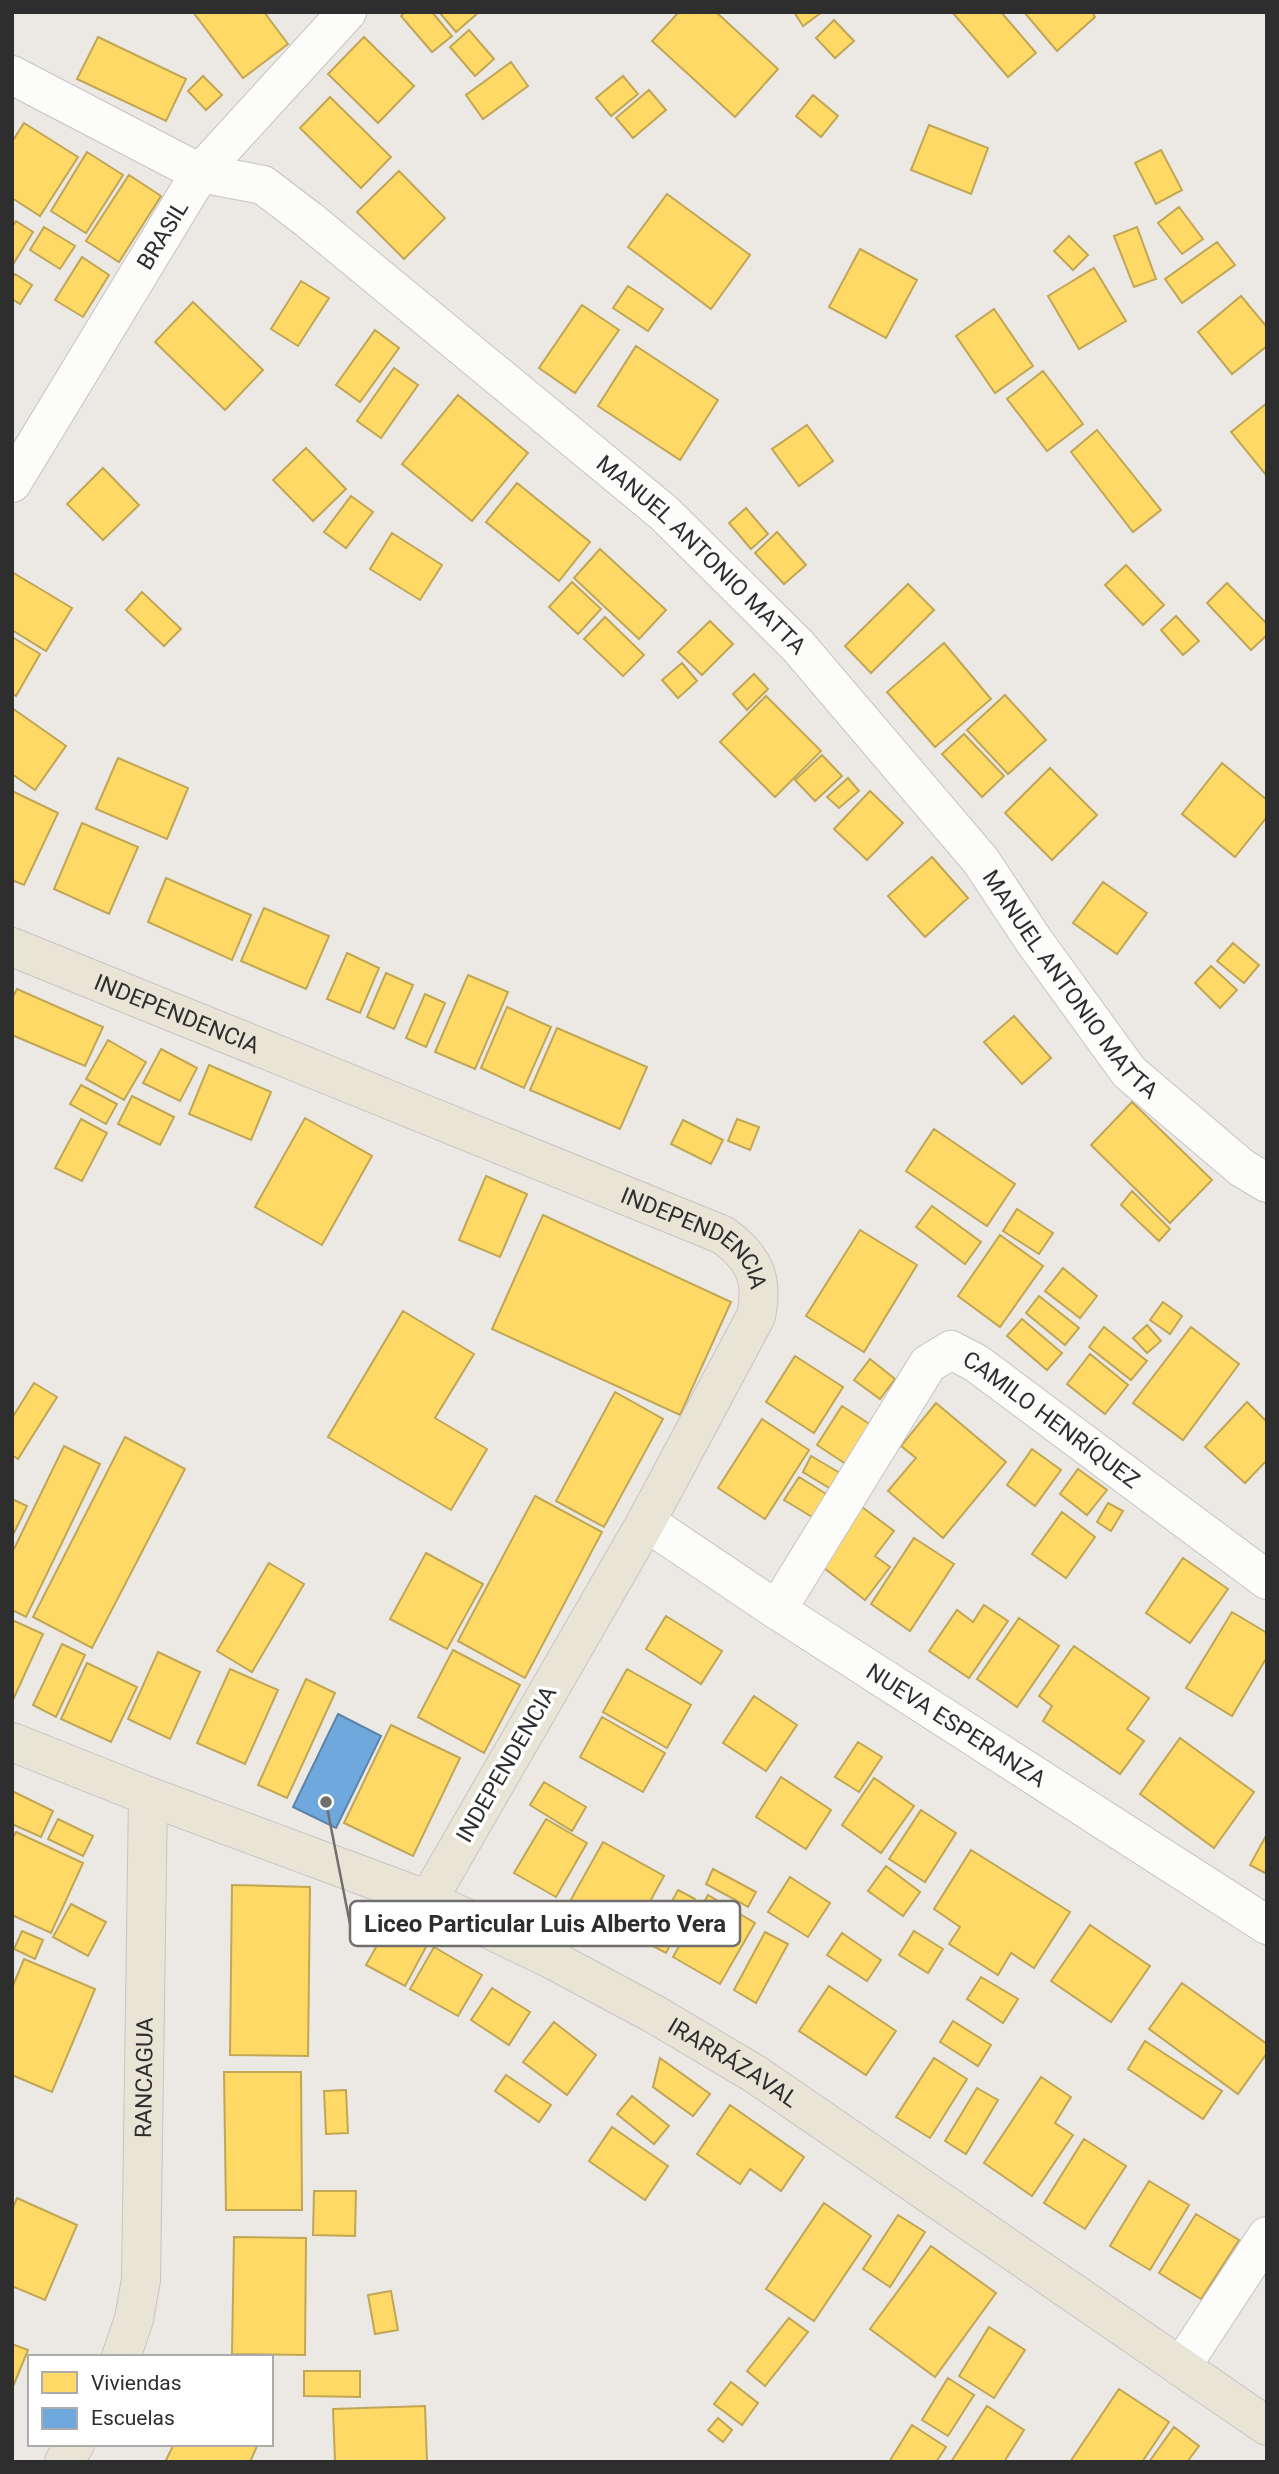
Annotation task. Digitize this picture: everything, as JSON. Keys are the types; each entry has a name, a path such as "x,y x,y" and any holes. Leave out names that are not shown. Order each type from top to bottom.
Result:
{"main road":[{"name":"INDEPENDENCIA","path":"12,947 723,1235 748,1257 756,1271 759,1287 756,1316 646,1522 428,1900"},
{"name":"IRARRÁZAVAL","path":"12,1742 148,1796 428,1900 551,1959 653,2014 755,2074 1267,2426"},
{"name":"RANCAGUA","path":"122,2355 134,2319 141,2280 148,1796"},
{"path":"64,2462 74,2446"}],"street":[{"name":"BRASIL","path":"12,483 200,173 347,12"},
{"name":"MANUEL ANTONIO MATTA","path":"12,75 200,173 263,186 309,220 664,513 799,646 914,779 981,861 1034,941 1129,1072 1242,1168 1267,1183"},
{"name":"CAMILO HENRÍQUEZ","path":"777,1610 928,1364 951,1350 976,1363 1267,1580"},
{"name":"NUEVA ESPERANZA","path":"646,1522 777,1610 1267,1925"},
{"path":"1181,2367 1267,2236"}],"building: Viviendas":[{"path":"193,12 264,12 288,44 243,78"},
{"path":"405,12 432,12 452,36 432,52 401,16"},
{"path":"439,12 479,12 456,32"},
{"path":"679,12 716,12 778,69 735,117 652,41"},
{"path":"794,12 822,12 803,26"},
{"path":"952,12 1001,12 1036,53 1008,77"},
{"path":"1024,12 1092,12 1095,17 1057,51"},
{"path":"834,20 854,41 835,58 816,38"},
{"path":"469,30 494,59 475,76 450,47"},
{"path":"98,37 186,79 166,121 77,79"},
{"path":"364,37 414,86 378,123 328,74"},
{"path":"511,62 528,86 483,119 466,95"},
{"path":"203,76 222,95 206,110 188,91"},
{"path":"623,76 638,94 611,116 596,98"},
{"path":"649,90 666,110 633,138 616,118"},
{"path":"813,95 838,116 821,137 796,116"},
{"path":"330,97 391,157 361,188 300,128"},
{"path":"24,123 78,157 40,216 12,198 12,142"},
{"path":"929,125 988,148 971,194 911,170"},
{"path":"1161,150 1182,190 1156,204 1135,163"},
{"path":"87,152 123,175 86,233 51,211"},
{"path":"399,171 445,218 404,259 357,212"},
{"path":"129,175 161,196 119,262 86,241"},
{"path":"667,194 750,255 711,309 628,247"},
{"path":"1179,207 1203,239 1182,254 1158,223"},
{"path":"16,221 33,232 12,266 12,227"},
{"path":"44,227 75,246 60,269 30,250"},
{"path":"1137,227 1156,279 1134,287 1114,236"},
{"path":"1069,236 1088,255 1073,270 1054,251"},
{"path":"1217,242 1235,265 1182,303 1165,279"},
{"path":"860,249 917,280 886,338 829,307"},
{"path":"82,257 109,275 83,317 55,300"},
{"path":"1094,268 1126,321 1079,349 1048,296"},
{"path":"15,274 32,285 20,304 12,299 12,278"},
{"path":"301,281 329,298 298,346 271,329"},
{"path":"628,286 663,309 648,331 613,308"},
{"path":"1241,296 1267,327 1267,346 1232,374 1198,332"},
{"path":"193,302 263,370 225,410 155,342"},
{"path":"582,305 619,330 575,393 539,368"},
{"path":"994,309 1033,366 995,393 956,336"},
{"path":"375,330 399,348 360,402 336,385"},
{"path":"636,346 718,400 680,460 598,406"},
{"path":"394,368 418,385 381,438 357,421"},
{"path":"1043,371 1083,424 1047,451 1007,399"},
{"path":"458,395 528,453 472,521 402,464"},
{"path":"1267,403 1267,475 1266,475 1231,432"},
{"path":"807,425 833,461 799,486 772,449"},
{"path":"1097,430 1161,510 1133,532 1071,452"},
{"path":"306,448 346,489 313,521 273,480"},
{"path":"103,468 139,505 103,540 67,504"},
{"path":"517,483 590,542 559,581 486,522"},
{"path":"351,496 373,512 346,548 324,532"},
{"path":"746,508 768,534 751,549 729,523"},
{"path":"777,532 806,565 784,584 755,553"},
{"path":"392,533 442,565 420,600 370,569"},
{"path":"600,549 666,610 639,639 574,578"},
{"path":"1126,565 1164,605 1143,625 1105,585"},
{"path":"12,572 72,608 46,651 12,630"},
{"path":"572,582 601,609 578,634 549,607"},
{"path":"1227,583 1267,624 1267,635 1251,650 1207,603"},
{"path":"908,584 934,610 871,673 845,646"},
{"path":"142,592 181,629 164,646 126,610"},
{"path":"1176,616 1199,641 1183,655 1161,630"},
{"path":"605,617 644,655 623,676 584,639"},
{"path":"710,621 733,644 702,675 678,652"},
{"path":"12,637 40,654 16,696 12,693"},
{"path":"944,643 991,699 935,747 887,692"},
{"path":"682,663 697,681 678,698 662,680"},
{"path":"754,674 768,689 747,710 733,694"},
{"path":"1005,695 1046,740 1008,774 967,730"},
{"path":"766,696 821,751 775,797 720,742"},
{"path":"12,708 66,746 35,790 12,774"},
{"path":"964,734 1004,776 982,797 942,754"},
{"path":"822,755 842,776 815,801 795,780"},
{"path":"118,758 188,788 167,839 96,809"},
{"path":"1222,763 1267,800 1267,817 1235,857 1182,814"},
{"path":"1050,768 1097,815 1052,860 1005,813"},
{"path":"848,778 859,791 839,808 827,797"},
{"path":"12,791 58,813 24,885 12,880"},
{"path":"870,791 903,823 867,860 834,829"},
{"path":"82,823 138,847 109,914 54,889"},
{"path":"932,857 968,898 925,937 888,896"},
{"path":"166,878 251,915 232,960 148,922"},
{"path":"1103,882 1147,913 1117,954 1073,923"},
{"path":"264,908 329,936 306,989 241,961"},
{"path":"1233,943 1259,965 1244,983 1217,961"},
{"path":"347,953 379,968 360,1013 327,999"},
{"path":"1211,966 1237,990 1220,1008 1195,983"},
{"path":"386,973 413,985 394,1029 367,1017"},
{"path":"468,975 508,992 475,1069 435,1052"},
{"path":"17,989 103,1027 85,1066 12,1035 12,999"},
{"path":"425,994 445,1003 426,1047 406,1038"},
{"path":"507,1007 551,1027 524,1088 481,1068"},
{"path":"1014,1016 1051,1058 1022,1084 984,1042"},
{"path":"557,1028 647,1067 620,1129 530,1090"},
{"path":"108,1040 146,1062 124,1100 86,1079"},
{"path":"161,1049 197,1068 180,1101 143,1083"},
{"path":"209,1065 271,1092 251,1140 189,1114"},
{"path":"81,1085 117,1104 106,1124 70,1104"},
{"path":"132,1096 174,1117 160,1145 118,1124"},
{"path":"1132,1102 1212,1180 1170,1223 1091,1145"},
{"path":"305,1118 372,1156 322,1245 255,1207"},
{"path":"81,1119 107,1133 82,1181 55,1168"},
{"path":"737,1119 759,1127 750,1150 728,1141"},
{"path":"683,1120 723,1140 711,1164 671,1144"},
{"path":"934,1129 1015,1184 987,1226 906,1171"},
{"path":"486,1176 527,1194 500,1257 459,1240"},
{"path":"1132,1191 1170,1229 1159,1241 1121,1205"},
{"path":"932,1206 981,1242 965,1264 916,1227"},
{"path":"1017,1209 1053,1233 1039,1254 1003,1231"},
{"path":"543,1215 731,1302 680,1415 492,1329"},
{"path":"860,1230 917,1265 864,1352 806,1316"},
{"path":"1000,1235 1043,1266 1000,1327 958,1296"},
{"path":"1063,1268 1097,1296 1080,1318 1045,1291"},
{"path":"1039,1296 1079,1328 1065,1345 1026,1313"},
{"path":"1163,1302 1182,1316 1170,1334 1150,1320"},
{"path":"403,1311 474,1354 435,1418 487,1449 451,1510 328,1437"},
{"path":"1022,1319 1062,1353 1047,1370 1007,1336"},
{"path":"1147,1325 1161,1341 1147,1353 1133,1338"},
{"path":"1104,1327 1147,1361 1131,1380 1089,1347"},
{"path":"1191,1327 1239,1364 1183,1440 1133,1403"},
{"path":"1090,1354 1128,1385 1105,1414 1067,1384"},
{"path":"795,1356 843,1387 814,1433 766,1402"},
{"path":"870,1359 895,1379 880,1399 854,1380"},
{"path":"34,1383 57,1397 18,1459 12,1455 12,1418"},
{"path":"615,1392 663,1419 604,1527 556,1501"},
{"path":"1247,1402 1267,1422 1267,1460 1245,1483 1205,1447"},
{"path":"936,1403 1006,1462 943,1538 888,1491 916,1458 901,1446"},
{"path":"842,1406 871,1425 846,1464 817,1445"},
{"path":"762,1419 809,1450 765,1519 718,1488"},
{"path":"125,1437 185,1469 92,1648 33,1617"},
{"path":"64,1446 100,1464 26,1617 12,1610 12,1553"},
{"path":"1032,1449 1061,1470 1035,1506 1007,1485"},
{"path":"811,1456 840,1473 831,1489 803,1472"},
{"path":"1078,1469 1107,1490 1087,1515 1060,1494"},
{"path":"799,1477 836,1500 822,1523 784,1500"},
{"path":"535,1496 602,1532 525,1678 458,1641"},
{"path":"12,1499 27,1506 12,1537"},
{"path":"1108,1503 1123,1511 1111,1531 1097,1522"},
{"path":"862,1507 894,1531 875,1556 890,1567 865,1600 819,1564"},
{"path":"1062,1512 1095,1537 1066,1578 1032,1554"},
{"path":"914,1538 954,1564 910,1631 871,1604"},
{"path":"426,1553 483,1584 447,1649 390,1619"},
{"path":"1183,1558 1228,1589 1190,1643 1146,1613"},
{"path":"269,1563 304,1584 252,1672 217,1651"},
{"path":"984,1605 1008,1621 969,1678 929,1651 957,1610 973,1622"},
{"path":"1232,1612 1267,1633 1267,1657 1232,1716 1186,1688"},
{"path":"666,1616 722,1651 701,1684 646,1649"},
{"path":"1019,1618 1059,1646 1017,1707 977,1679"},
{"path":"12,1620 43,1634 12,1702"},
{"path":"62,1644 85,1655 56,1717 33,1705"},
{"path":"1074,1646 1149,1698 1127,1729 1144,1741 1120,1774 1043,1721 1052,1706 1039,1696"},
{"path":"453,1650 520,1685 484,1753 418,1717"},
{"path":"158,1652 200,1672 170,1739 128,1719"},
{"path":"87,1663 137,1687 111,1742 61,1719"},
{"path":"230,1669 278,1690 245,1764 197,1743"},
{"path":"627,1669 691,1705 667,1748 603,1712"},
{"path":"306,1679 335,1693 287,1798 258,1785"},
{"path":"754,1696 797,1725 766,1771 723,1743"},
{"path":"602,1717 665,1753 643,1792 580,1757"},
{"path":"391,1725 460,1758 413,1856 344,1823"},
{"path":"1180,1738 1254,1792 1214,1848 1140,1794"},
{"path":"858,1742 882,1757 859,1792 835,1777"},
{"path":"781,1777 831,1810 806,1849 756,1817"},
{"path":"874,1778 914,1806 881,1853 842,1825"},
{"path":"544,1782 586,1807 572,1831 530,1805"},
{"path":"12,1791 53,1811 41,1837 12,1824"},
{"path":"921,1810 956,1833 925,1882 889,1859"},
{"path":"58,1819 93,1836 83,1856 48,1839"},
{"path":"546,1819 587,1843 556,1897 514,1873"},
{"path":"16,1832 83,1863 51,1933 12,1915 12,1839"},
{"path":"1267,1834 1267,1874 1250,1865"},
{"path":"603,1842 664,1876 630,1938 569,1903"},
{"path":"971,1850 1070,1912 1034,1968 1011,1953 998,1975 949,1944 960,1927 934,1909"},
{"path":"886,1866 920,1892 903,1916 868,1891"},
{"path":"713,1869 756,1892 748,1907 706,1884"},
{"path":"790,1877 830,1903 808,1937 768,1912"},
{"path":"232,1885 310,1887 308,2056 230,2055"},
{"path":"678,1890 695,1899 666,1953 649,1944"},
{"path":"708,1895 755,1923 720,1984 673,1957"},
{"path":"71,1904 106,1922 88,1956 53,1937"},
{"path":"395,1913 433,1934 405,1986 366,1965"},
{"path":"1090,1925 1150,1966 1111,2022 1051,1981"},
{"path":"22,1931 43,1940 35,1959 14,1949"},
{"path":"914,1931 943,1949 928,1973 899,1955"},
{"path":"765,1932 788,1944 756,2003 734,1990"},
{"path":"842,1933 881,1960 867,1981 827,1955"},
{"path":"434,1947 482,1975 458,2016 410,1989"},
{"path":"24,1959 95,1989 52,2092 12,2075 12,1988"},
{"path":"981,1977 1018,1999 1003,2023 967,1999"},
{"path":"1182,1983 1267,2044 1267,2053 1238,2094 1149,2029"},
{"path":"829,1986 896,2031 866,2075 799,2031"},
{"path":"492,1988 530,2012 509,2045 471,2020"},
{"path":"953,2021 991,2045 978,2066 940,2042"},
{"path":"554,2022 596,2055 567,2095 523,2062"},
{"path":"1145,2041 1222,2091 1203,2119 1128,2069"},
{"path":"660,2058 710,2094 693,2116 653,2087"},
{"path":"934,2058 967,2079 930,2138 896,2117"},
{"path":"224,2072 301,2072 302,2210 226,2210"},
{"path":"506,2075 551,2105 539,2122 495,2091"},
{"path":"1041,2077 1071,2097 1055,2123 1073,2135 1032,2196 984,2163"},
{"path":"977,2088 998,2100 966,2154 945,2141"},
{"path":"346,2090 348,2133 326,2134 324,2091"},
{"path":"632,2096 669,2126 654,2144 617,2114"},
{"path":"730,2105 804,2157 781,2191 750,2169 740,2184 697,2154"},
{"path":"612,2127 668,2166 645,2200 589,2161"},
{"path":"1084,2139 1126,2166 1085,2229 1044,2203"},
{"path":"1149,2181 1189,2205 1150,2270 1110,2246"},
{"path":"314,2191 356,2191 355,2236 313,2235"},
{"path":"17,2198 77,2225 45,2300 12,2286 12,2210"},
{"path":"824,2203 871,2236 814,2321 766,2289"},
{"path":"1196,2214 1239,2240 1201,2299 1159,2273"},
{"path":"898,2215 925,2232 890,2287 863,2269"},
{"path":"234,2237 306,2238 305,2355 232,2354"},
{"path":"931,2246 996,2293 935,2377 870,2329"},
{"path":"391,2291 398,2330 375,2334 368,2295"},
{"path":"789,2318 808,2332 765,2386 747,2371"},
{"path":"989,2327 1025,2350 994,2398 959,2376"},
{"path":"12,2344 28,2350 12,2389"},
{"path":"304,2371 360,2371 360,2397 304,2396"},
{"path":"948,2378 974,2395 948,2436 922,2420"},
{"path":"731,2382 758,2403 742,2425 714,2404"},
{"path":"1119,2389 1169,2422 1142,2462 1070,2462"},
{"path":"425,2406 427,2462 335,2462 333,2409"},
{"path":"987,2406 1024,2430 1004,2462 951,2462"},
{"path":"718,2418 732,2430 723,2442 708,2430"},
{"path":"912,2425 946,2447 936,2462 889,2462"},
{"path":"1174,2427 1199,2446 1187,2462 1149,2462"},
{"path":"173,2446 257,2446 250,2462 165,2462"}],"building: Escuelas":[{"path":"338,1714 381,1736 336,1828 293,1807"}],"place":[{"name":"Liceo Particular Luis Alberto Vera","path":"326,1802"}]}
